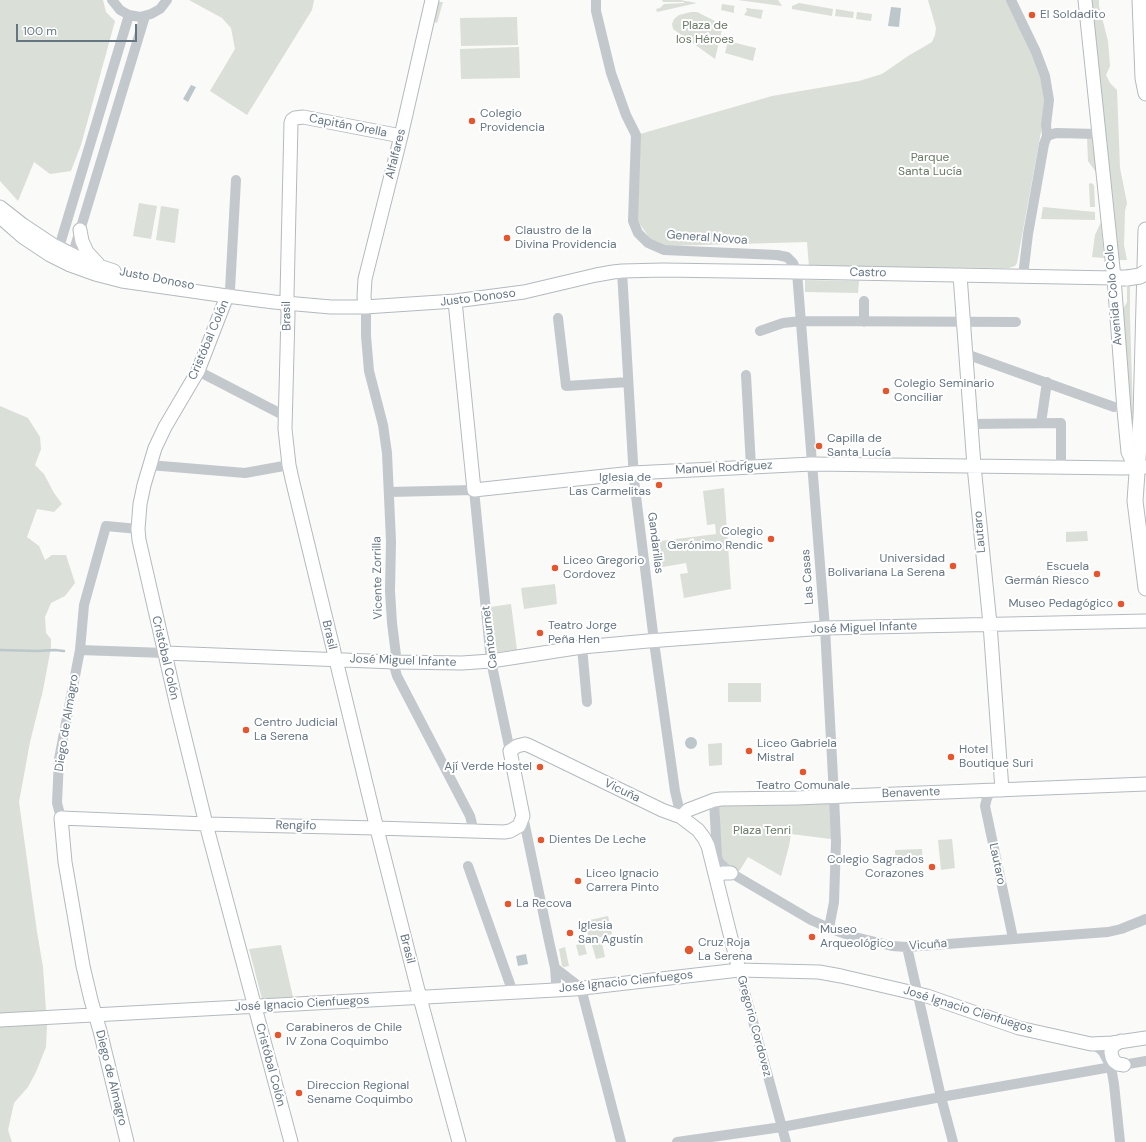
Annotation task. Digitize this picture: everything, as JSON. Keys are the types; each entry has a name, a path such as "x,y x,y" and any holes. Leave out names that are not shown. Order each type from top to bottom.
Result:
{"main road":[{"path":"1140,0 1143,78 1146,95"},
{"path":"1146,230 1141,467 1135,501 1146,588"},
{"path":"1121,278 1136,277 1146,272"}],"street":[{"path":"112,0 120,10 130,15 140,17 151,14 160,9 167,0"},
{"name":"Alfalfares","path":"365,307 365,279 401,136 432,0"},
{"name":"General Novoa","path":"596,0 596,10 610,73 626,115 636,135 633,221 638,233 648,243 664,250 777,255 787,257 793,263 797,272"},
{"path":"1011,0 1036,52 1045,76 1049,100 1046,125 1047,136 1041,158 1028,234 1023,276"},
{"name":"Avenida Colo Colo","path":"1085,0 1098,134 1121,278 1124,410 1128,452 1133,463 1141,467"},
{"path":"57,253 130,15"},
{"path":"71,260 145,16"},
{"name":"Capitán Orella","path":"295,118 303,117 401,136"},
{"name":"Brasil","path":"295,118 291,123 287,299 285,416 289,465 376,828 459,1142"},
{"path":"1047,136 1056,133 1098,134"},
{"path":"80,180 94,184"},
{"name":"Cristóbal Colón","path":"236,180 229,293 198,371 165,427 155,448 149,465 140,504 138,529 140,549 176,706 291,1142"},
{"name":"Justo Donoso","path":"0,207 38,236 57,253"},
{"name":"Justo Donoso","path":"0,217 23,237 71,260 95,274 108,278 188,291 229,293 287,299 301,298 331,307 365,307 455,301 524,292 596,275 622,271"},
{"path":"80,230 82,241 87,252 93,260 102,267"},
{"name":"Justo Donoso","path":"71,260 102,267 131,276 229,293"},
{"name":"Castro","path":"622,271 663,270 1121,278"},
{"name":"Gandarillas","path":"622,271 633,473 654,641 675,791 681,817"},
{"name":"Las Casas","path":"797,272 825,628 834,796 836,842 834,902 829,928"},
{"name":"Lautaro","path":"960,275 974,466 990,624 996,790 987,798 985,806 1013,938"},
{"path":"188,291 197,293 210,302 218,318"},
{"name":"Cantournet","path":"455,301 491,661 555,968 555,990"},
{"path":"864,301 864,322"},
{"name":"Vicente Zorrilla","path":"365,307 369,371 386,442 391,541 390,592 396,655 395,669 397,676 470,816 472,831"},
{"path":"558,318 566,386 628,382"},
{"path":"760,331 783,323 801,321 1016,322"},
{"path":"966,354 1114,407"},
{"path":"198,371 285,416"},
{"path":"746,375 751,467"},
{"path":"1041,423 1047,382"},
{"path":"971,424 1061,423 1061,468"},
{"name":"Manuel Rodríguez","path":"389,492 474,490 633,473 812,464 1061,468 1141,467"},
{"path":"149,465 245,473 289,465"},
{"name":"Diego de Almagro","path":"127,1142 83,966 65,862 61,818 57,803 59,759 80,650 84,605 106,526 138,529"},
{"name":"José Miguel Infante","path":"80,650 446,663 491,661 582,647 825,628 1146,621"},
{"path":"582,647 587,702"},
{"name":"Vicuña","path":"510,751 513,748 525,744 662,810 681,817 698,830 704,838 712,864"},
{"name":"Benavente","path":"681,817 688,810 714,800 1146,784"},
{"name":"Vicuña","path":"714,800 717,857 719,862 731,873 811,920 851,936 888,945 907,947 1115,931 1146,919"},
{"name":"Rengifo","path":"61,818 206,824 504,832 510,831 519,826 523,816"},
{"name":"Gregorio Cordovez","path":"712,864 786,1142"},
{"path":"468,866 511,987"},
{"path":"717,881 718,876 723,872 731,873"},
{"path":"907,947 941,1097 953,1142"},
{"path":"555,968 581,988 622,1142"},
{"name":"José Ignacio Cienfuegos","path":"0,1020 555,990 739,970 829,973 918,993 1015,1026 1091,1044 1146,1038"},
{"path":"91,1000 88,1005 75,1016 91,1022 100,1031"},
{"path":"1121,1041 1112,1047 1111,1052 1114,1061 1118,1064 1124,1065"},
{"path":"1091,1044 1103,1052 1111,1067 1120,1142"},
{"path":"677,1142 782,1127 1146,1061"}],"green space":[{"path":"0,0 103,0 106,12 115,21 81,145 71,171 50,174 34,162 18,201 0,181"},
{"path":"189,0 314,0 312,10 247,115 210,91 235,49 231,28 222,18"},
{"path":"662,0 680,0 697,3 657,12 656,9 660,8 664,4 684,3 663,2"},
{"path":"738,0 778,0 782,6"},
{"name":"Parque Santa Lucía","path":"928,0 1007,0 1041,77 1044,100 1041,132 1017,263 1015,266 1009,268 809,267 807,242 665,246 651,240 637,220 640,134 772,96 859,81 882,74 932,42 936,28"},
{"path":"1090,0 1099,0 1099,6 1108,41 1110,66 1106,75 1110,83 1117,90 1120,168 1127,203 1125,211 1124,245 1127,260 1116,260"},
{"path":"439,2 443,2 437,23 434,22"},
{"path":"799,3 833,9 832,16 792,9 792,6"},
{"path":"722,4 735,6 734,13 721,10"},
{"path":"746,8 763,10 761,19 744,15 747,11"},
{"path":"836,9 854,12 853,18 835,16"},
{"name":"Plaza de los Héroes","path":"697,12 723,25 715,59 673,29 672,24 674,19 679,15"},
{"path":"857,12 872,14 871,21 856,19"},
{"path":"517,17 518,45 461,46 460,18"},
{"path":"728,41 756,48 753,61 725,53"},
{"path":"519,47 520,78 461,79 460,49"},
{"path":"1087,136 1093,137 1096,172 1088,161"},
{"path":"1091,183 1094,185 1095,207 1090,207 1089,184"},
{"path":"139,203 157,206 151,239 133,236"},
{"path":"161,206 179,209 175,243 156,240"},
{"path":"1043,207 1095,212 1095,220 1041,219"},
{"path":"1101,222 1104,258 1092,257 1095,235"},
{"path":"805,280 859,281 858,293 805,292"},
{"path":"1130,286 1134,450 1121,313 1127,302 1127,287"},
{"path":"0,406 28,418 40,437 41,449 35,465 44,474 54,493 62,504 54,512 37,509 27,537 39,546 45,560 52,555 66,555 75,583 65,596 51,603 45,617 46,633 51,639 51,648 42,695 30,742 19,802 43,967 47,1025 46,1047 36,1072 28,1087 14,1103 8,1130 12,1142 0,1142"},
{"path":"724,488 731,589 684,598 680,574 688,573 686,563 657,568 652,542 716,534 715,524 707,525 703,491"},
{"path":"1087,531 1088,541 1066,542 1066,532"},
{"path":"555,584 557,604 524,609 521,588"},
{"path":"511,604 517,650 497,652 490,607"},
{"path":"728,683 761,683 761,702 728,702"},
{"path":"722,743 722,765 709,766 708,744"},
{"name":"Plaza Tenri","path":"831,799 831,839 791,834 781,876 748,857 738,873 721,860 719,805"},
{"path":"952,839 955,868 941,870 938,840"},
{"path":"922,849 923,864 896,865 895,850"},
{"path":"608,916 612,934 589,940 585,921"},
{"path":"584,943 587,954 579,956 576,945"},
{"path":"602,943 605,957 596,959 592,945"},
{"path":"281,945 293,997 262,999 249,949"},
{"path":"565,947 569,966 564,967 562,966 559,949"}],"shaded area":[{"path":"891,7 901,8 899,27 888,26"},
{"path":"191,85 196,87 188,102 183,99"},
{"path":"691,737 695,739 697,743 695,747 691,749 687,747 685,743 687,739"},
{"path":"526,954 528,964 518,966 516,956"}],"waterway":[{"path":"0,650 64,651"}],"place":[{"name":"El Soldadito","path":"1032,15"},
{"name":"Colegio Providencia","path":"472,121"},
{"name":"Claustro de la Divina Providencia","path":"507,238"},
{"name":"Colegio Seminario Conciliar","path":"886,391"},
{"name":"Capilla de Santa Lucía","path":"819,446"},
{"name":"Iglesia de Las Carmelitas","path":"659,485"},
{"name":"Colegio Gerónimo Rendic","path":"771,539"},
{"name":"Universidad Bolivariana La Serena","path":"953,566"},
{"name":"Liceo Gregorio Cordovez","path":"555,568"},
{"name":"Escuela Germán Riesco","path":"1097,574"},
{"name":"Museo Pedagógico","path":"1121,604"},
{"name":"Teatro Jorge Peña Hen","path":"540,633"},
{"name":"Centro Judicial La Serena","path":"246,730"},
{"name":"Liceo Gabriela Mistral","path":"749,751"},
{"name":"Hotel Boutique Suri","path":"951,757"},
{"name":"Ají Verde Hostel","path":"540,767"},
{"name":"Teatro Comunale","path":"803,772"},
{"name":"Dientes De Leche","path":"541,840"},
{"name":"Colegio Sagrados Corazones","path":"932,867"},
{"name":"Liceo Ignacio Carrera Pinto","path":"578,881"},
{"name":"La Recova","path":"508,904"},
{"name":"Iglesia San Agustín","path":"570,933"},
{"name":"Museo Arqueológico","path":"812,937"},
{"name":"Cruz Roja La Serena","path":"689,950"},
{"name":"Carabineros de Chile IV Zona Coquimbo","path":"278,1035"},
{"name":"Direccion Regional Sename Coquimbo","path":"299,1093"}]}
